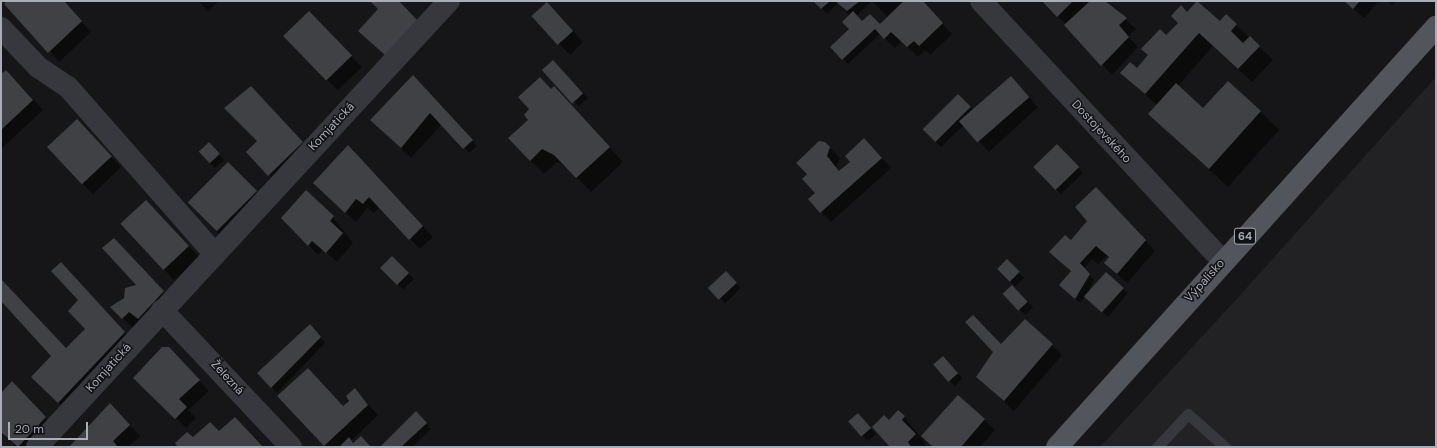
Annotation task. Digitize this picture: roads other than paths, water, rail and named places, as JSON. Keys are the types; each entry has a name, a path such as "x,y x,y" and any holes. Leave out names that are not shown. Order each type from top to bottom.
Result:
{"main road":[{"name":"Výpalisko","path":"1057,447 1223,261 1436,27"}],"street":[{"name":"Komjatická","path":"37,447 214,253 449,1"},
{"name":"Dostojevského","path":"981,1 1223,261"},
{"path":"1,28 38,67 68,87 214,253"},
{"name":"Železná","path":"162,310 291,447"}],"lane":[{"path":"1157,447 1188,414 1225,447"}]}
